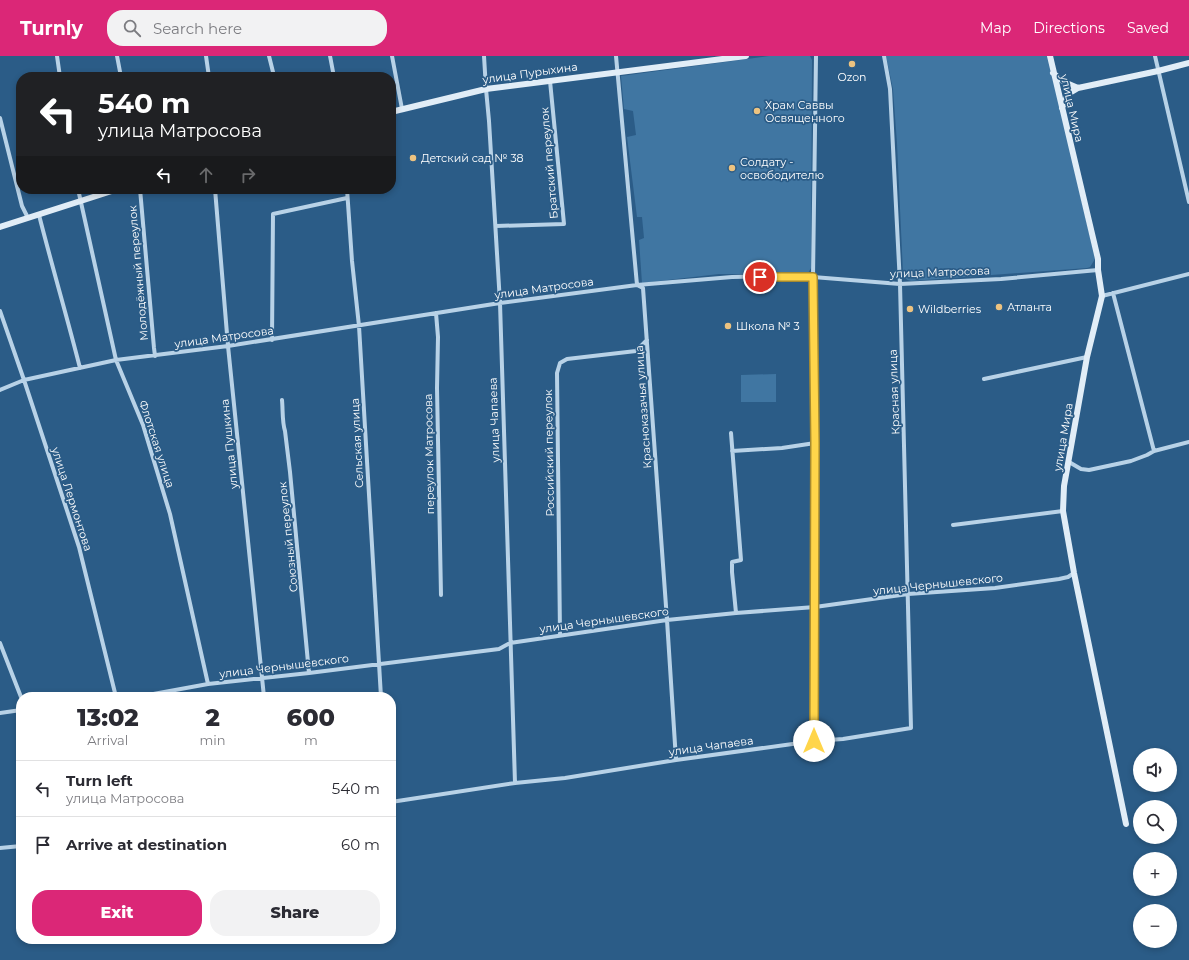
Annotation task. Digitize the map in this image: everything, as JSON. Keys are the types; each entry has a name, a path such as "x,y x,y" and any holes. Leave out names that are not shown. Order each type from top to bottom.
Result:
{"street":[{"path":"57,56 59,72"},
{"path":"117,56 120,72"},
{"path":"206,56 208,72"},
{"path":"269,56 273,72"},
{"path":"330,56 333,72"},
{"path":"392,56 395,72"},
{"name":"улица Чапаева","path":"484,56 500,303 515,784"},
{"name":"Красноказачья улица","path":"616,56 637,285 643,288 668,620 676,760"},
{"name":"улица Пурыхина","path":"396,111 486,89 714,58 746,56"},
{"path":"814,741 815,443 813,277 816,56"},
{"name":"Красная улица","path":"884,56 890,89 900,284 911,728"},
{"name":"улица Мира","path":"1050,56 1098,258 1098,270 1102,296 1087,357 1064,486 1063,511 1074,573 1126,824"},
{"path":"1155,56 1189,202"},
{"path":"1062,108 1068,94 1078,88 1189,63"},
{"path":"1054,72 1064,82 1078,88"},
{"path":"396,77 402,109"},
{"name":"Братский переулок","path":"496,226 564,224 550,80"},
{"path":"0,118 16,182"},
{"path":"19,194 22,206 28,218"},
{"name":"Флотская улица","path":"79,194 116,360 143,425 170,514 208,684"},
{"path":"0,228 102,194"},
{"name":"Молодёжный переулок","path":"140,194 155,356"},
{"name":"улица Пушкина","path":"214,194 228,346 263,692"},
{"name":"Сельская улица","path":"347,194 359,326 381,692"},
{"path":"272,340 273,214 347,198"},
{"path":"39,215 80,368"},
{"name":"улица Матросова","path":"0,390 24,380 116,360 272,340 500,303 637,285 732,277 813,277 900,284 1001,279 1098,270"},
{"path":"1102,296 1189,274"},
{"path":"1113,293 1154,451"},
{"name":"улица Лермонтова","path":"0,311 79,547 115,692"},
{"name":"переулок Матросова","path":"436,313 438,337 437,388 441,595"},
{"name":"Российский переулок","path":"560,635 557,373 560,364 566,359 636,351 647,340"},
{"path":"984,379 1087,357"},
{"name":"Союзный переулок","path":"282,400 284,419 283,425 290,472 309,673"},
{"path":"731,433 741,560 732,562 736,613"},
{"path":"1068,462 1081,469 1089,470 1131,460 1154,451 1189,442"},
{"path":"732,451 782,448 815,443"},
{"path":"953,525 1063,511"},
{"name":"улица Чернышевского","path":"164,692 208,684 499,649 510,643 668,620 815,607 908,594 995,588 1059,580 1074,573"},
{"path":"0,643 19,692"},
{"path":"0,713 16,711"},
{"name":"улица Чапаева","path":"396,801 565,778 676,760 814,741 843,739 911,728"},
{"path":"0,848 16,846"}],"shaded area":[{"path":"769,56 810,56 812,60 811,268 808,273 802,274 719,274 642,283 639,240 644,238 642,217 637,217 627,137 636,135 633,111 624,109 621,76"},
{"path":"886,56 1048,56 1095,259 1090,267 911,281 904,276 893,89"},
{"path":"776,374 776,402 741,402 741,375"}],"place":[{"name":"Ozon","path":"852,64"},
{"name":"Храм Саввы Освященного","path":"757,111"},
{"name":"Детский сад № 38","path":"413,158"},
{"name":"Солдату - освободителю","path":"732,168"},
{"name":"Атланта","path":"999,307"},
{"name":"Wildberries","path":"910,309"},
{"name":"Школа № 3","path":"728,326"}],"route":[{"path":"760,277 813,277 815,443 814,741"}]}
